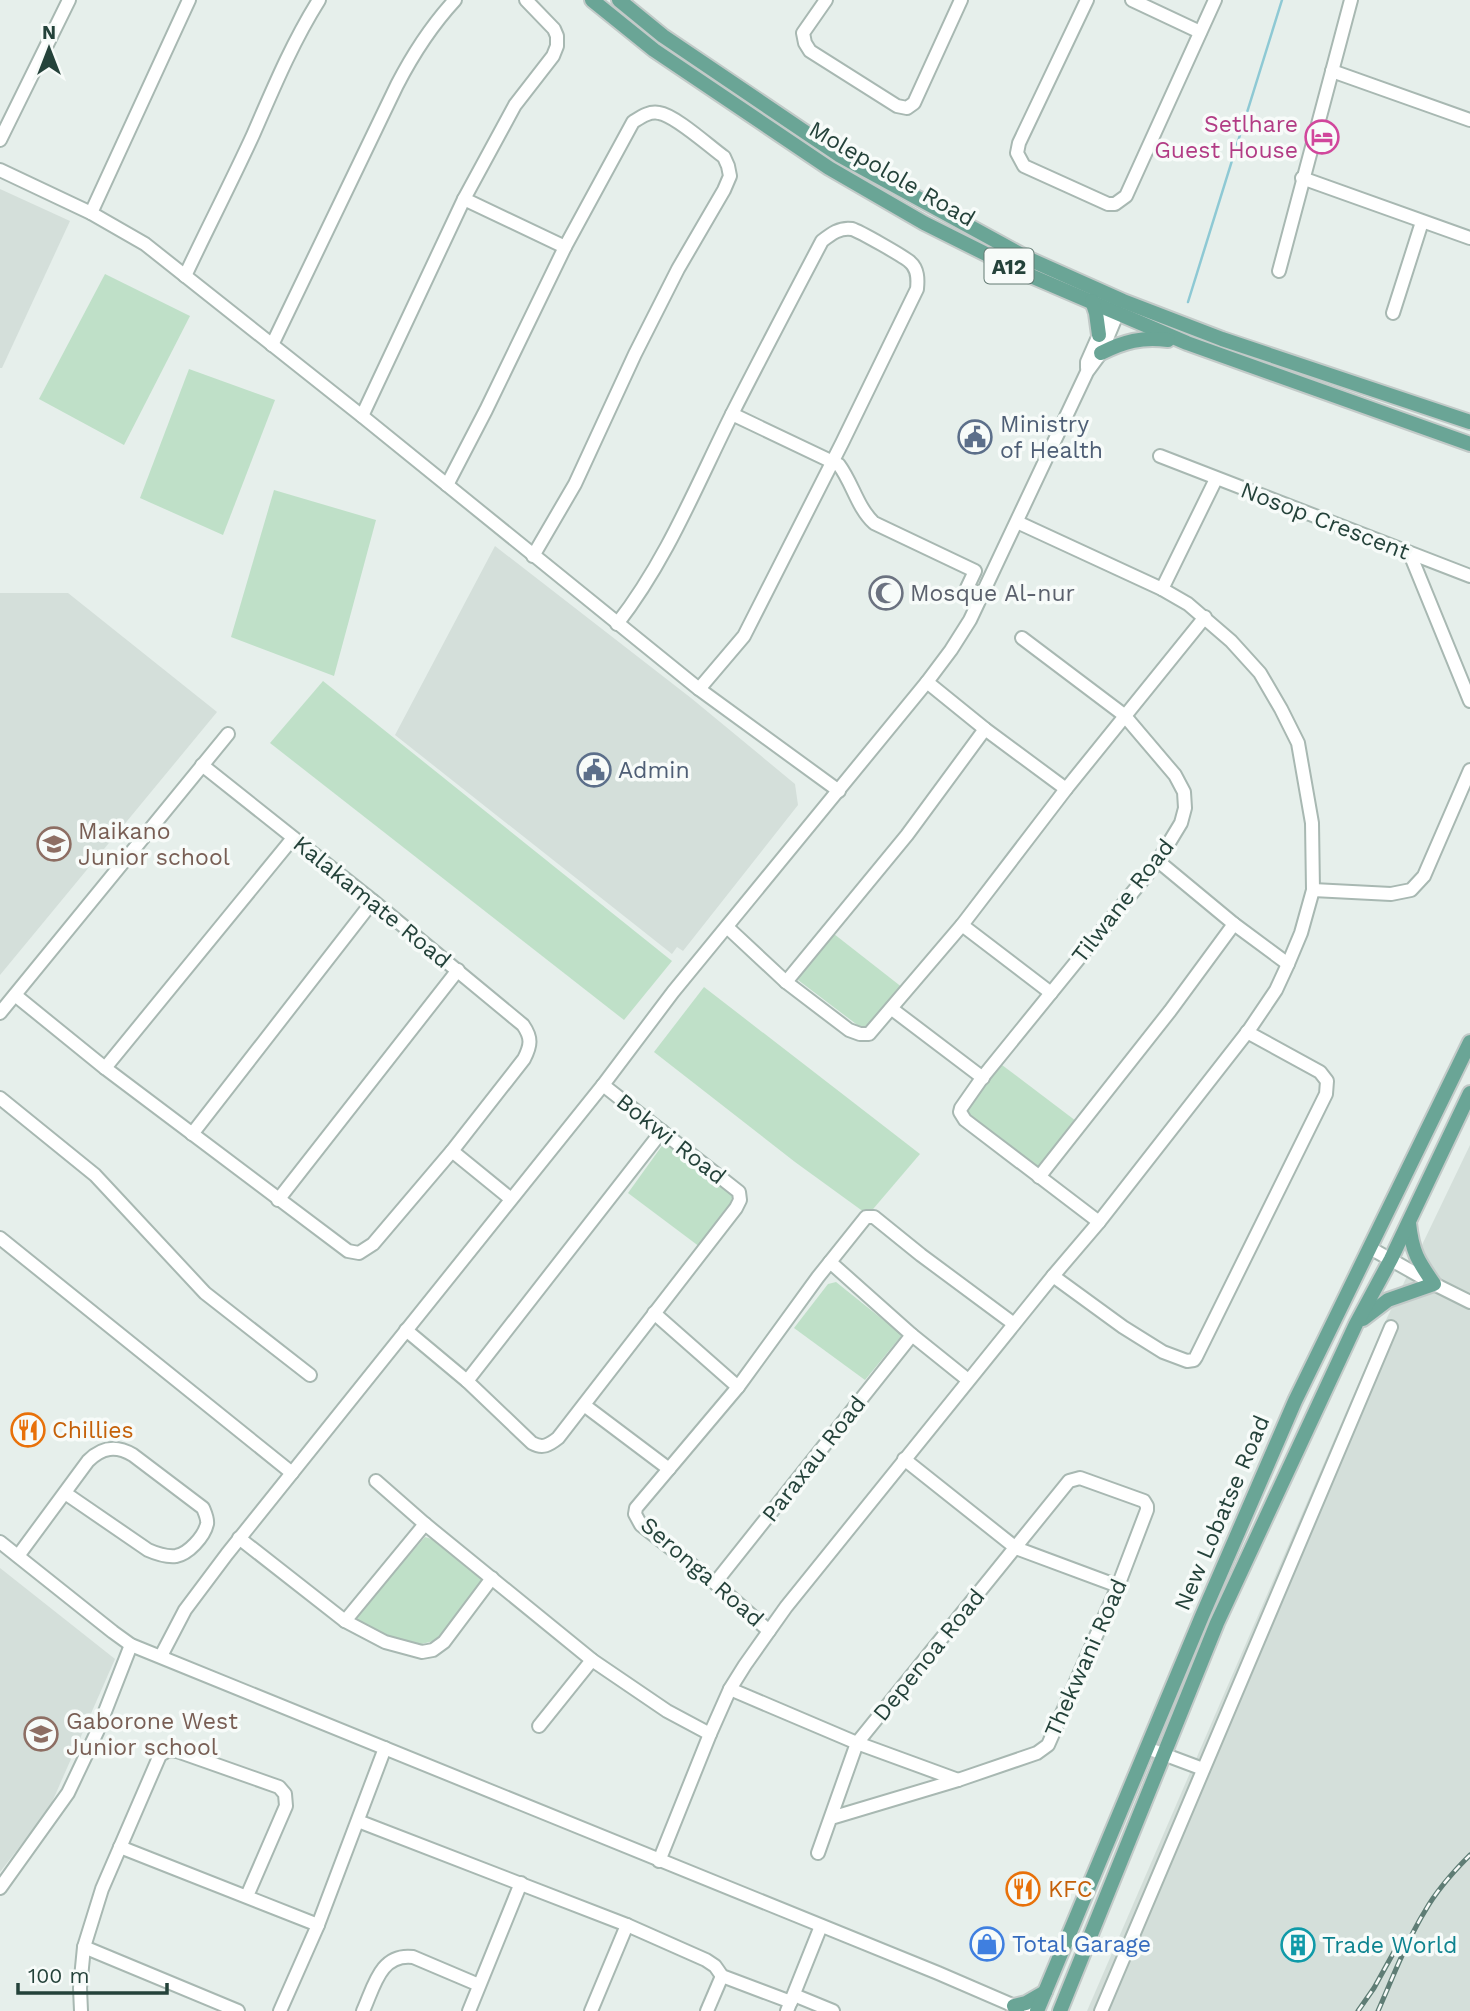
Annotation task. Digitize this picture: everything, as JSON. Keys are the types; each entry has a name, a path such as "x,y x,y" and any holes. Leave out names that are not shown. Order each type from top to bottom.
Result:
{"main road":[{"name":"Molepolole Road","path":"592,0 654,50 829,167 924,223 1024,273 1092,302 1116,305 1470,422"},
{"name":"Molepolole Road","path":"619,0 663,36 839,155 1187,343 1470,444"},
{"path":"1092,302 1099,335"},
{"path":"1101,353 1132,340 1151,338 1187,343"},
{"name":"New Lobatse Road","path":"1037,2011 1295,1401 1470,1042"},
{"path":"1060,2011 1217,1623 1356,1324 1391,1259 1470,1093"},
{"path":"1356,1324 1388,1300 1434,1284 1415,1254 1409,1222"},
{"path":"1092,1878 1111,1885"},
{"path":"1019,2009 1045,1992"}],"street":[{"path":"0,140 69,0"},
{"path":"91,213 189,0"},
{"path":"185,276 252,137 284,62 319,0"},
{"path":"272,345 397,85 436,20 455,0"},
{"path":"362,416 464,199 515,105 557,46 554,29 526,0"},
{"path":"826,0 803,33 810,51 898,106 907,108 914,103 961,0"},
{"path":"1087,0 1019,143 1017,153 1024,166 1108,204 1115,204 1126,196 1215,0"},
{"path":"1132,0 1200,32"},
{"path":"1279,271 1351,0"},
{"path":"1332,71 1470,120"},
{"path":"447,485 565,247 633,122 645,114 658,112 671,117 724,158 730,176 635,354 575,484 533,556"},
{"path":"0,170 91,213 145,244 699,689 839,791"},
{"path":"1302,178 1470,238"},
{"path":"464,199 565,247"},
{"path":"1393,313 1422,222"},
{"path":"617,624 648,581 696,492 732,414 822,241 843,229 854,229 911,262 918,280 917,289 833,461 744,636 699,689"},
{"path":"1087,372 1087,362 1116,305"},
{"path":"162,1657 185,1610 239,1538 603,1085 673,992 951,650 970,620 1087,372 1101,353 1116,305"},
{"path":"732,414 839,465 848,478 857,502 874,523 975,571 967,587 982,595"},
{"path":"1160,456 1216,479"},
{"name":"Nosop Crescent","path":"1163,589 1216,479 1470,576"},
{"path":"659,1861 730,1689 769,1630 968,1380 1099,1222 1247,1032 1276,990 1301,933 1313,890 1312,823 1298,743 1260,673 1231,641 1188,604 1163,589 1017,522"},
{"path":"1410,554 1470,701"},
{"path":"727,928 786,982 849,1030 870,1034 962,925 1124,715 1205,617"},
{"name":"Tilwane Road","path":"1023,638 1124,715 1175,775 1184,792 1185,808 1181,823 1158,861 963,1102 961,1108 965,1120 1039,1177"},
{"path":"927,682 1066,789"},
{"path":"786,982 907,835 985,729"},
{"path":"0,1013 228,734"},
{"name":"Kalakamate Road","path":"202,765 457,970 523,1025 530,1035 530,1046 524,1059 452,1151"},
{"path":"1313,890 1391,894 1411,890 1424,876 1470,770"},
{"path":"105,1068 293,838"},
{"path":"1158,861 1234,924 1288,964"},
{"path":"192,1134 373,901"},
{"path":"1099,1222 1039,1177 1170,1011 1234,924"},
{"path":"962,925 1051,993"},
{"path":"278,1200 457,970"},
{"path":"15,995 105,1068 348,1251 359,1253 373,1244 452,1151 511,1199"},
{"path":"892,1009 983,1077"},
{"path":"1053,1276 1123,1327 1163,1352 1187,1361 1196,1357 1327,1088 1325,1077 1320,1072 1247,1032"},
{"name":"Bokwi Road","path":"603,1085 739,1192 740,1200 736,1208 654,1313"},
{"path":"0,1098 95,1175 205,1293 310,1375"},
{"path":"467,1381 662,1131"},
{"path":"584,1405 669,1469 737,1387 866,1217 873,1216 1014,1324"},
{"path":"0,1238 292,1473"},
{"path":"1370,1248 1470,1302"},
{"path":"830,1262 912,1335 968,1380"},
{"path":"406,1329 538,1446 551,1444 558,1438 654,1313 737,1387"},
{"path":"1101,2011 1391,1327"},
{"name":"Paraxau Road","path":"715,1583 912,1335"},
{"path":"18,1556 65,1493 95,1454 104,1449 125,1450 203,1508 207,1524 196,1542 185,1553 173,1557 159,1554 148,1550 65,1493"},
{"path":"904,1460 1016,1548 1118,1586"},
{"name":"Seronga Road","path":"669,1469 639,1504 635,1514 641,1525 769,1630"},
{"name":"Depenoa Road","path":"818,1853 857,1743 1069,1481 1076,1478"},
{"name":"Thekwani Road","path":"831,1818 958,1780 1037,1753 1048,1745 1118,1586 1147,1506 1141,1500 1076,1478"},
{"path":"376,1481 592,1660 667,1711 710,1734"},
{"path":"345,1621 425,1524"},
{"path":"239,1538 345,1621 385,1642 422,1652 433,1650 444,1642 492,1578"},
{"path":"0,1542 131,1645 1019,2009"},
{"path":"0,1888 68,1793 97,1731 131,1645"},
{"path":"539,1726 592,1660"},
{"path":"730,1689 857,1743 958,1780"},
{"path":"280,2011 317,1925 385,1748"},
{"path":"1147,1748 1203,1769"},
{"path":"81,2011 84,1947 102,1889 160,1755 167,1751 177,1751 279,1787 285,1794 286,1805 247,1896"},
{"path":"358,1821 627,1925 706,1960 715,1966 722,1976 791,2002 833,2011"},
{"path":"120,1847 317,1925"},
{"path":"468,2011 521,1883"},
{"path":"591,2011 627,1925"},
{"path":"791,2002 821,1926"},
{"path":"84,1947 205,2005 238,2011"},
{"path":"363,2011 385,1965 393,1958 413,1957 479,1985"},
{"path":"707,2011 722,1976"}],"shaded area":[{"path":"0,189 70,221 2,368 0,368"},
{"path":"495,546 691,698 795,784 798,805 683,951 677,947 672,954 395,735"},
{"name":"Maikano Junior school","path":"0,593 68,593 217,712 0,975"},
{"path":"1470,1145 1470,2011 1087,2011 1385,1322"},
{"name":"Gaborone West Junior school","path":"0,1568 115,1659 49,1809 0,1872"}],"green space":[{"path":"105,274 190,316 124,445 39,399"},
{"path":"189,369 275,400 223,535 140,498"},
{"path":"274,490 376,520 334,676 231,637"},
{"path":"323,681 672,961 624,1020 270,743"},
{"path":"834,934 903,988 864,1030 798,980"},
{"path":"704,987 920,1154 868,1215 654,1052"},
{"path":"1002,1065 1076,1121 1042,1171 968,1115 966,1108"},
{"path":"664,1143 733,1194 729,1209 700,1247 628,1193"},
{"path":"836,1282 902,1335 865,1380 794,1328 828,1284"},
{"path":"425,1537 435,1540 486,1580 441,1639 418,1645 382,1637 354,1618"}],"waterway":[{"path":"1188,302 1282,0"}],"railway":[{"path":"1378,2011 1425,1911 1470,1855"},
{"path":"1358,2011 1395,1950"}],"place":[{"name":"Setlhare Guest House","path":"1322,137"},
{"name":"Ministry of Health","path":"975,437"},
{"name":"Mosque Al-nur","path":"886,593"},
{"name":"Admin","path":"594,770"},
{"name":"Maikano Junior school","path":"54,844"},
{"name":"Chillies","path":"28,1430"},
{"name":"Gaborone West Junior school","path":"41,1734"},
{"name":"KFC","path":"1023,1889"},
{"name":"Total Garage","path":"987,1944"},
{"name":"Trade World","path":"1298,1945"}]}
